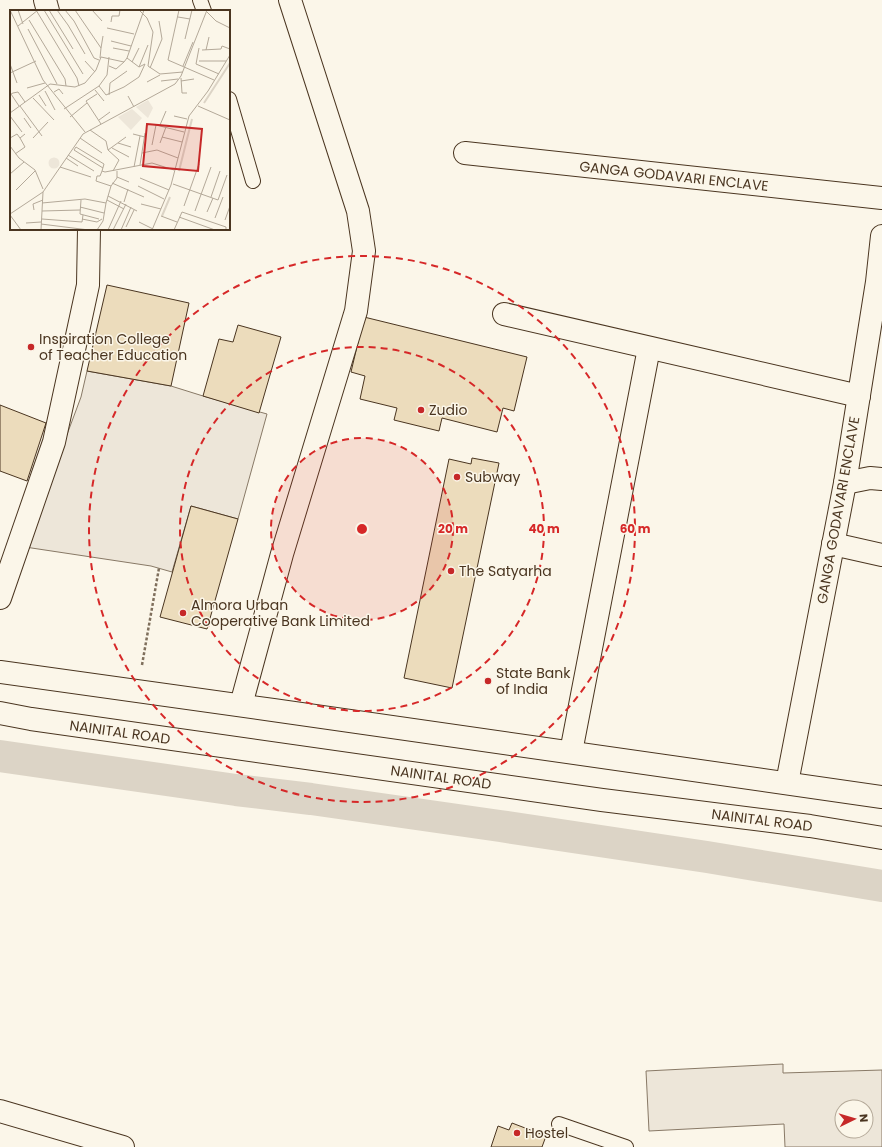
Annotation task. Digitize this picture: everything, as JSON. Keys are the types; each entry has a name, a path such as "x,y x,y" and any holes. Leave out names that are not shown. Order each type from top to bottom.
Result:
{"main road":[{"path":"45,0 48,10"},
{"path":"241,705 282,554 356,311 364,251 358,211 290,0"},
{"name":"GANGA GODAVARI ENCLAVE","path":"466,153 882,198"},
{"path":"0,598 54,442 88,285 90,230"},
{"name":"GANGA GODAVARI ENCLAVE","path":"786,783 845,483 880,282 882,236"},
{"path":"504,314 859,396"},
{"path":"571,752 649,348"},
{"path":"845,483 870,478 882,479"},
{"path":"833,544 882,555"},
{"path":"0,672 882,797"},
{"name":"NAINITAL ROAD","path":"0,713 54,722 571,795 810,826 882,838"},
{"path":"0,1111 123,1147"}],"lane":[{"path":"200,0 204,10"},
{"path":"230,102 253,181"},
{"path":"559,1124 626,1147"}],"path":[{"path":"137,691 159,568"}],"shaded area":[{"path":"87,371 171,386 267,414 238,519 191,506 172,572 151,566 25,547 81,397"},
{"path":"783,1064 783,1073 882,1070 882,1147 785,1147 784,1124 649,1131 646,1071"}],"building":[{"path":"107,285 189,303 171,386 87,371"},
{"path":"364,317 527,357 514,411 503,408 497,432 442,418 439,431 394,420 397,408 360,399 365,376 351,372"},
{"path":"238,325 281,337 259,413 203,396 219,339 233,342"},
{"path":"0,405 46,423 27,481 0,471"},
{"name":"The Satyarha","path":"472,458 499,463 452,688 404,678 449,459 471,464"},
{"path":"191,506 238,519 207,629 160,617"},
{"name":"Hostel","path":"512,1123 546,1136 542,1147 491,1147 498,1126 509,1130"}],"waterway":[{"path":"0,756 500,826 707,857 882,886"}],"place":[{"name":"Inspiration College of Teacher Education","path":"31,347"},
{"name":"Zudio","path":"421,410"},
{"name":"Subway","path":"457,477"},
{"name":"The Satyarha","path":"451,571"},
{"name":"Almora Urban Cooperative Bank Limited","path":"183,613"},
{"name":"State Bank of India","path":"488,681"},
{"name":"Hostel","path":"517,1133"}]}
